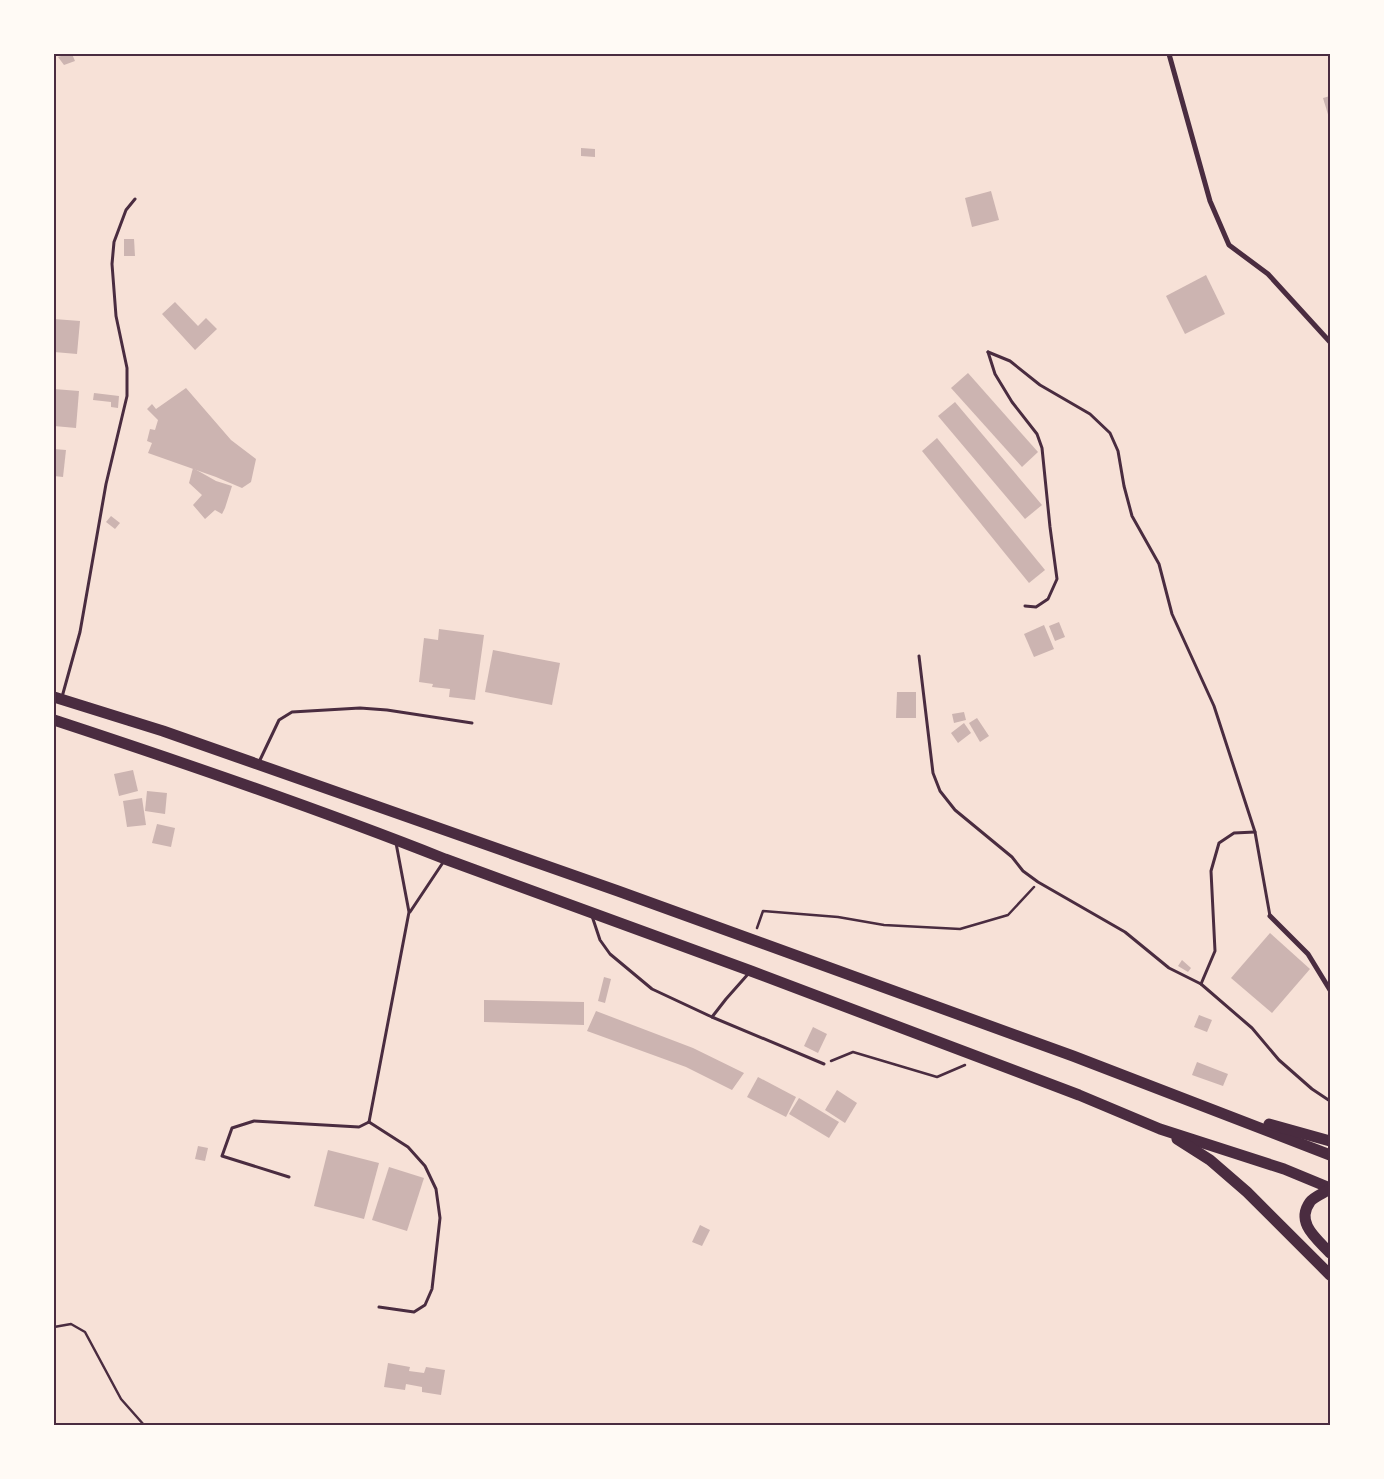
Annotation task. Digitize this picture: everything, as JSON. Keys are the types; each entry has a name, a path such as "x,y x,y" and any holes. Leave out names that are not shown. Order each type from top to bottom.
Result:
{"highway":[{"path":"58,698 163,731 753,940 1064,1053 1330,1155"},
{"path":"54,720 158,754 395,839 1079,1095 1160,1129 1284,1169 1330,1189"},
{"path":"1224,1114 1330,1141"},
{"path":"1160,1129 1210,1160 1247,1192 1330,1275"},
{"path":"1330,1189 1310,1201 1304,1217 1307,1228 1330,1253"}],"street":[{"path":"1168,54 1210,201 1229,245 1268,274 1330,342"},
{"path":"1270,916 1308,954 1330,990"}],"lane":[{"path":"58,698 80,632 106,484 127,396 128,368 116,316 112,264 114,242 126,210 135,199"},
{"path":"1025,606 1036,607 1048,599 1057,579 1042,448 1037,434 1012,402 995,374 988,352 1010,360 1040,385 1090,414 1110,433 1118,451 1124,486 1132,516 1159,564 1172,614 1214,706 1255,832 1270,916"},
{"path":"919,656 933,774 940,791 955,810 1012,857 1024,871 1038,882 1125,932 1169,968 1201,984 1252,1028 1279,1060 1312,1089 1330,1101"},
{"path":"257,764 279,720 292,712 360,708 387,710 472,723"},
{"path":"1201,984 1215,951 1211,871 1219,843 1234,833 1255,832"},
{"path":"369,1122 409,912 395,839"},
{"path":"409,912 445,859"},
{"path":"590,911 596,923 600,940 610,954 652,990 712,1018 824,1064"},
{"path":"712,1018 751,971"},
{"path":"289,1177 222,1156 232,1128 254,1121 359,1127 369,1122"},
{"path":"369,1122 408,1148 425,1166 436,1189 440,1218 432,1289 425,1304 414,1312 380,1307"}],"path":[{"path":"753,940 763,911 838,917 884,925 960,929 1008,915 1038,882"},
{"path":"824,1064 853,1052 937,1077 980,1059"},
{"path":"54,1326 71,1324 85,1332 121,1399 144,1425"}],"building":[{"path":"72,54 75,61 64,65 58,57"},
{"path":"1330,96 1330,121 1323,98"},
{"path":"581,148 595,149 595,157 581,156"},
{"path":"991,191 999,220 972,227 965,198"},
{"path":"124,239 134,239 135,256 124,256"},
{"path":"1206,275 1225,314 1185,334 1166,296"},
{"path":"175,302 198,326 206,318 217,329 195,350 162,314"},
{"path":"54,319 80,321 77,354 54,352"},
{"path":"968,373 1038,452 1022,467 951,388"},
{"path":"186,388 231,440 256,459 251,482 242,488 148,453 152,443 147,441 150,429 155,430 158,420 147,409 152,404 156,409"},
{"path":"54,389 79,391 76,428 54,426"},
{"path":"94,393 119,396 118,408 111,407 111,402 93,400"},
{"path":"955,402 1042,505 1025,519 938,416"},
{"path":"937,438 1045,570 1029,583 922,451"},
{"path":"54,449 66,450 63,477 54,476"},
{"path":"193,468 216,481 232,486 222,514 215,510 205,519 193,505 202,495 189,483"},
{"path":"111,516 120,523 115,529 106,522"},
{"path":"1059,622 1065,637 1055,641 1049,626"},
{"path":"1044,625 1054,649 1034,657 1024,634"},
{"path":"439,629 484,635 475,700 449,697 450,689 432,687 433,684 419,682 424,638 438,640"},
{"path":"493,650 560,663 552,705 485,692"},
{"path":"897,692 916,692 916,718 896,718"},
{"path":"964,712 966,720 954,723 952,714"},
{"path":"977,718 989,736 980,742 969,723"},
{"path":"964,723 971,733 958,743 951,733"},
{"path":"133,770 138,791 119,796 114,774"},
{"path":"147,791 167,793 165,814 145,811"},
{"path":"142,798 146,825 127,827 123,801"},
{"path":"157,824 175,828 171,847 152,843"},
{"path":"1270,933 1310,969 1272,1013 1231,978"},
{"path":"1182,960 1191,968 1188,972 1178,966"},
{"path":"604,977 611,979 605,1003 598,1001"},
{"path":"484,1000 584,1002 584,1025 484,1022"},
{"path":"596,1011 693,1048 744,1073 732,1090 686,1067 587,1031"},
{"path":"1199,1015 1212,1020 1207,1032 1194,1027"},
{"path":"813,1027 827,1034 818,1053 804,1046"},
{"path":"1197,1062 1228,1074 1223,1086 1192,1075"},
{"path":"758,1077 796,1097 786,1117 747,1097"},
{"path":"837,1090 857,1103 845,1123 825,1110"},
{"path":"799,1098 839,1122 829,1138 789,1114"},
{"path":"198,1146 208,1148 205,1161 195,1159"},
{"path":"328,1150 379,1163 364,1219 314,1206"},
{"path":"389,1167 424,1178 407,1231 372,1220"},
{"path":"700,1225 710,1230 702,1246 692,1242"},
{"path":"388,1363 410,1367 409,1371 424,1373 426,1367 445,1370 441,1395 422,1392 422,1387 406,1384 405,1390 384,1387"}]}
